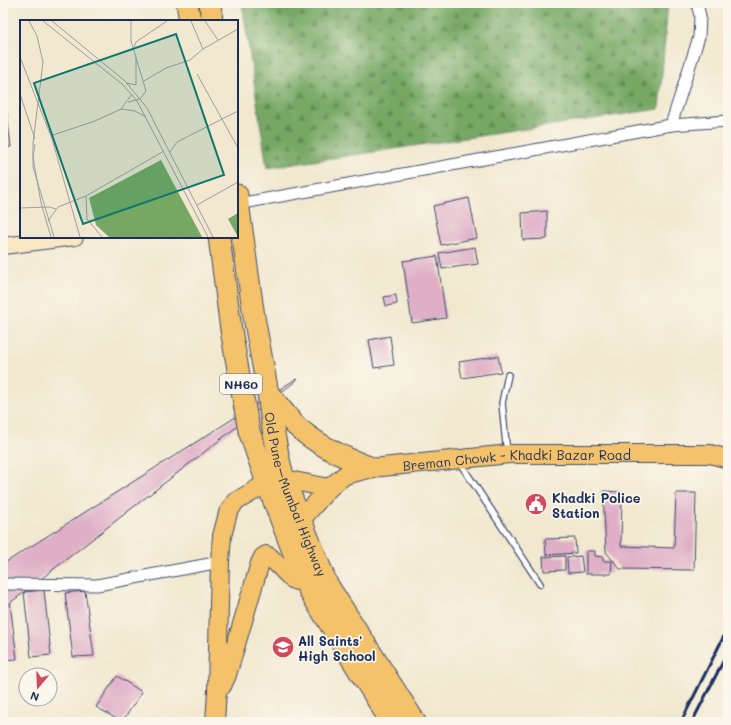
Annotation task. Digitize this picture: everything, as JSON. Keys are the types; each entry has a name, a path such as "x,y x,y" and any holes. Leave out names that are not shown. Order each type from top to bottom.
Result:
{"highway":[{"path":"187,3 190,20"},
{"path":"210,3 212,20"},
{"name":"Old Pune–Mumbai Highway","path":"238,200 254,317 280,464 276,481"},
{"name":"Old Pune–Mumbai Highway","path":"218,238 231,330 249,431 276,481 314,577 310,592 391,722"},
{"path":"268,393 295,424 311,437 333,452 372,468"},
{"name":"Old Pune–Mumbai Highway","path":"314,577 327,584 415,722"}],"main road":[{"name":"Breman Chowk - Khadki Bazar Road","path":"292,523 328,488 345,475 372,468 510,454 720,453"},
{"path":"215,722 220,562 222,536 228,513 235,502 276,481 328,488"},
{"path":"217,691 225,682 263,557 266,555 270,557 296,582 301,582 314,577"}],"street":[{"path":"671,125 699,37 700,16 697,3"},
{"path":"238,200 671,125 728,120"},
{"path":"3,246 67,238"},
{"path":"3,584 97,585 220,562"}],"lane":[{"path":"508,375 502,403 506,444 510,454"},
{"path":"458,460 540,584"}],"green space":[{"path":"242,3 668,3 659,109 267,168"}],"building":[{"path":"3,107 6,107 11,147 3,148"},
{"path":"469,198 477,238 441,245 433,206"},
{"path":"547,211 547,239 523,240 522,213"},
{"path":"475,247 478,264 442,269 439,253"},
{"path":"437,256 446,318 412,323 403,261"},
{"path":"396,295 397,304 386,306 384,297"},
{"path":"390,336 394,365 374,368 369,340"},
{"path":"498,356 501,372 462,378 459,362"},
{"path":"296,379 297,380 10,603 17,659 3,660 3,564"},
{"name":"Khadki Police Station","path":"603,491 622,492 621,546 674,548 676,493 696,493 694,570 620,569 606,552"},
{"name":"Khadki Police Station","path":"575,538 576,553 546,555 545,539"},
{"path":"586,551 595,551 595,556 603,557 603,561 612,561 611,574 586,574"},
{"path":"565,556 565,570 544,571 543,557"},
{"path":"581,556 583,572 568,573 567,557"},
{"path":"44,590 51,655 31,657 24,592"},
{"path":"85,591 94,656 73,657 65,593"},
{"path":"117,676 142,692 122,722 96,707"}],"railway":[{"path":"681,722 728,628"},
{"path":"692,722 728,652"}],"place":[{"name":"Khadki Police Station","path":"536,504"},
{"name":"All Saints' High School","path":"283,647"}]}
